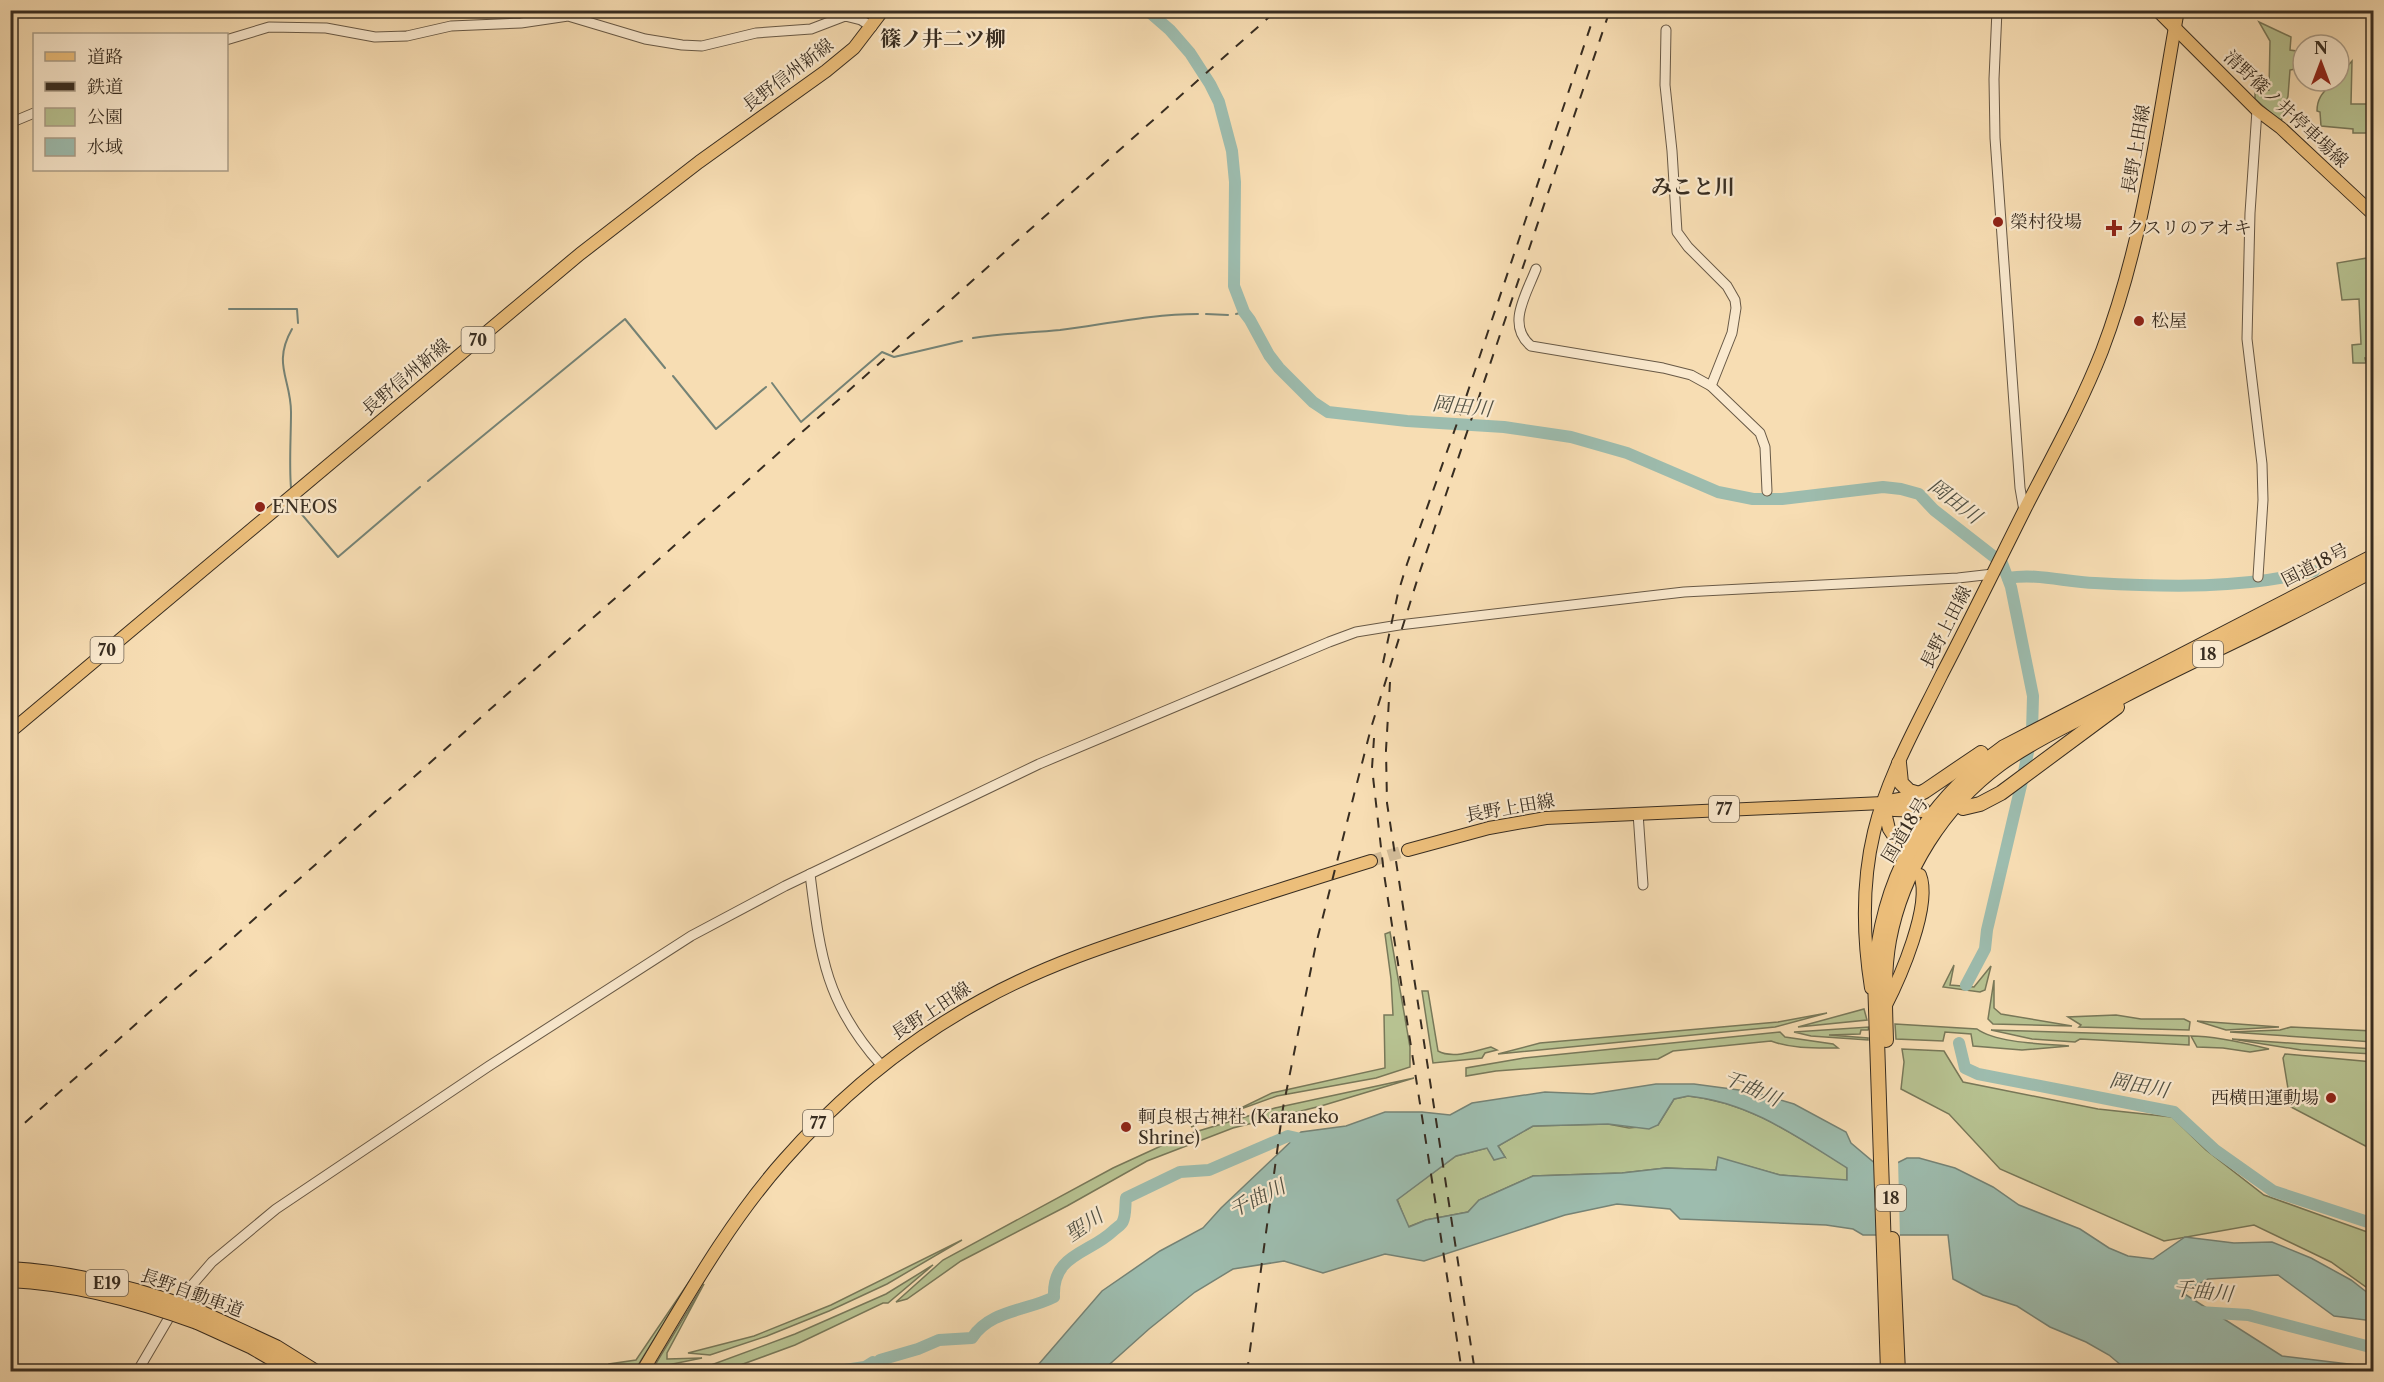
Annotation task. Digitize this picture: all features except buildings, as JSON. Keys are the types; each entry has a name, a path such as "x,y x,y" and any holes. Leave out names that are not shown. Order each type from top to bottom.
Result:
{"highway":[{"name":"国道18号","path":"1888,1371 1880,1019 1889,940 1903,893 1933,835 1951,811 1978,783 2011,757 2138,683 2373,556"},
{"name":"国道18号","path":"1898,1371 1876,968 1881,925 1893,887 1908,853 1928,820 1956,787 2014,737 2079,699 2138,683 2258,630 2373,570"},
{"path":"1964,808 1987,801 2006,789 2138,683"},
{"path":"1883,803 1919,794 2014,737"},
{"path":"1899,764 1900,783 1909,791 1919,794"},
{"path":"1883,803 1894,809 1923,810"},
{"name":"長野自動車道","path":"10,1269 41,1271 141,1292 267,1343 316,1371"},
{"name":"長野自動車道","path":"10,1280 101,1293 198,1317 295,1371"}],"main road":[{"name":"長野信州新線","path":"10,732 580,254 699,162 826,71 854,48 884,10"},
{"path":"2157,10 2175,27"},
{"name":"長野上田線","path":"1408,850 1470,832 1532,819 1883,803 1899,764 2024,511 2080,404 2102,350 2122,291 2150,178 2178,10"},
{"name":"清野篠ノ井停車場線","path":"2175,27 2257,110 2281,128 2373,215"},
{"path":"1880,1019 1868,963 1866,900 1873,836 1883,803"},
{"path":"1883,803 1888,829 1900,846"},
{"name":"長野上田線","path":"642,1371 705,1268 757,1193 824,1117 882,1066 953,1016 1050,968 1140,934 1371,861"},
{"path":"1880,1019 1902,971 1922,907 1924,889 1920,875"}],"street":[{"path":"1997,10 1994,79 1995,138 2020,488 2024,511"},
{"path":"228,39 269,27 326,28 375,37 407,36 452,26 521,22 568,16 645,39 702,46 756,33 811,29 845,16 861,20 872,27"},
{"path":"1666,30 1665,85 1677,232 1688,247 1727,286 1735,300 1732,333 1711,386"},
{"path":"2257,110 2250,213 2247,339 2262,464 2263,500 2258,577"},
{"path":"10,123 33,113"},
{"path":"1536,269 1520,311 1519,329 1522,338 1531,346 1663,368 1691,375 1711,386 1760,433 1765,447 1767,491"},
{"path":"137,1371 180,1299 212,1262 276,1209 428,1106 643,966 738,910 1039,764 1254,672 1356,632 1684,592 1958,578 1993,574"},
{"path":"1638,813 1643,885"},
{"path":"810,874 820,951 832,991 849,1024 882,1066"}],"green space":[{"path":"2259,22 2291,37 2288,96 2281,122 2255,99 2255,92 2269,90 2270,41"},
{"path":"2352,61 2351,104 2373,104 2373,140 2369,140 2369,133 2353,133 2353,129 2321,126 2320,112 2317,111 2318,101 2323,93 2351,93"},
{"path":"2373,257 2373,358 2365,358 2366,363 2353,363 2352,345 2361,344 2359,299 2342,300 2337,263"},
{"path":"1390,932 1410,1047 1410,1067 1376,1078 1277,1096 1191,1127 1233,1109 1241,1108 1272,1093 1385,1068 1384,1015 1393,1015 1385,934"},
{"path":"1954,965 1950,985 1974,987 1991,966 1985,990 1980,992 1943,987"},
{"path":"1994,980 1994,1008 2001,1014 2072,1026 1993,1024 1988,1019"},
{"path":"1422,991 1428,991 1438,1051 1457,1054 1491,1047 1497,1050 1485,1053 1482,1058 1433,1063"},
{"path":"1864,1009 1867,1020 1798,1027"},
{"path":"1827,1013 1775,1027 1498,1054 1540,1043 1778,1022"},
{"path":"2116,1015 2141,1019 2184,1019 2190,1022 2189,1030 2079,1027 2081,1025 2068,1017"},
{"path":"2197,1021 2279,1027 2226,1030"},
{"path":"1895,1024 1977,1029 1985,1034 2008,1040 2069,1046 2022,1050 1973,1046 1971,1034 1945,1032 1943,1041 1896,1039"},
{"path":"1869,1027 1868,1030 1861,1030 1860,1034 1829,1035 1868,1038 1868,1040 1811,1036 1794,1032"},
{"path":"2291,1027 2373,1031 2373,1042 2230,1032 2280,1030"},
{"path":"1991,1030 2189,1036 2189,1045 2080,1039 2075,1042 2032,1039"},
{"path":"1780,1032 1785,1037 1833,1044 1838,1048 1796,1047 1771,1041 1673,1051 1658,1059 1496,1071 1466,1076 1466,1068 1524,1058"},
{"path":"2191,1036 2240,1042 2269,1049 2250,1052 2197,1047"},
{"path":"2232,1039 2373,1049 2373,1054 2301,1050"},
{"path":"1902,1049 1944,1051 1963,1082 2098,1109 2172,1117 2206,1150 2264,1195 2373,1234 2373,1292 2331,1262 2254,1225 2164,1241 2000,1169 1949,1114 1901,1089 1904,1062"},
{"name":"西横田運動場","path":"2285,1054 2373,1062 2373,1150 2291,1107 2283,1058"},
{"path":"1414,1078 1321,1106 1233,1128 1147,1161 961,1261 907,1299 896,1302 943,1260 1113,1168 1185,1135 1275,1108"},
{"path":"1688,1096 1731,1105 1790,1132 1847,1167 1847,1181 1780,1175 1718,1158 1716,1170 1666,1168 1622,1173 1533,1176 1479,1200 1468,1212 1426,1220 1408,1227 1397,1199 1456,1156 1487,1148 1505,1157 1498,1146 1533,1126 1608,1124 1629,1128 1658,1125 1674,1099"},
{"path":"962,1240 887,1284 829,1311 767,1336 710,1355 688,1353 754,1336 831,1305"},
{"path":"933,1265 888,1303 883,1303 795,1345 724,1371 687,1371 703,1368 795,1334 886,1294"},
{"path":"693,1276 637,1367 609,1371 609,1364 636,1360"},
{"path":"704,1284 667,1353 667,1359 702,1358 658,1367 655,1365"}],"water":[{"path":"1656,1084 1694,1084 1754,1092 1794,1104 1846,1132 1851,1143 1883,1170 1907,1158 1919,1158 1955,1168 1993,1187 2019,1205 2080,1229 2109,1248 2128,1256 2153,1259 2185,1237 2234,1243 2272,1242 2311,1258 2351,1280 2373,1297 2373,1321 2334,1316 2278,1275 2208,1279 2183,1293 2282,1356 2373,1367 2373,1371 2128,1371 2109,1355 2086,1342 2050,1327 2017,1306 1983,1295 1953,1279 1948,1235 1863,1235 1853,1229 1826,1225 1680,1219 1670,1209 1617,1204 1565,1215 1424,1261 1385,1254 1323,1273 1284,1261 1233,1269 1195,1292 1102,1371 1032,1372 1102,1291 1160,1251 1203,1228 1301,1132 1346,1126 1385,1112 1450,1115 1472,1103 1545,1092 1592,1094","holes":["1688,1096 1752,1113 1790,1133 1847,1168 1847,1180 1780,1175 1718,1157 1716,1170 1666,1168 1622,1173 1533,1176 1479,1200 1468,1212 1426,1220 1409,1227 1397,1200 1456,1156 1487,1148 1494,1160 1505,1157 1498,1146 1533,1126 1608,1124 1649,1129 1658,1125 1674,1099"]}],"pier":[{"path":"1874,1159 1883,1166 1898,1159 1900,1238 1877,1238"}],"waterway":[{"name":"岡田川","path":"1147,10 1170,30 1190,53 1219,102 1232,151 1235,182 1234,286 1244,312 1279,368 1313,402 1328,412 1407,421 1504,427 1571,437 1627,453 1718,492 1753,499 1782,499 1883,487 1901,489 1919,494 1934,510 2002,563 2011,587 2033,696 2032,732 1987,930 1985,949 1966,985"},
{"path":"229,309 297,309 298,323"},
{"path":"1236,314 1244,312"},
{"path":"973,338 1060,330 1146,317 1198,314"},
{"path":"1206,314 1228,315"},
{"path":"428,481 625,319 665,368"},
{"path":"291,488 291,412 283,352 292,329"},
{"path":"772,383 801,422 882,352 894,357 962,341"},
{"path":"673,376 716,429 766,387"},
{"path":"293,504 338,557 420,487"},
{"name":"岡田川","path":"2008,578 2030,577 2177,586 2233,584 2314,571"},
{"name":"岡田川","path":"1959,1043 1965,1068 1978,1074 2174,1112 2215,1150 2273,1191 2374,1224"},
{"name":"聖川","path":"880,1360 939,1340 972,1338 980,1329 999,1316 1054,1297 1055,1283 1065,1263 1103,1239 1121,1224 1125,1216 1126,1198 1180,1172 1209,1170 1288,1136 1310,1141"},
{"name":"千曲川","path":"2199,1312 2248,1315 2374,1348"},
{"name":"聖川","path":"831,1372 865,1367 873,1362"}],"tunnel":[{"path":"1371,861 1408,850"}],"railway":[{"path":"10,1136 1277,10"},
{"path":"1383,663 1398,593 1407,564 1460,415 1596,10"},
{"path":"1247,1372 1283,1108 1316,944 1371,728 1420,571 1610,10"},
{"path":"1390,682 1386,750 1387,803 1475,1372"},
{"path":"1374,738 1372,768 1384,874 1462,1372"}],"place":[{"name":"榮村役場","path":"1998,222"},
{"name":"クスリのアオキ","path":"2114,228"},
{"name":"松屋","path":"2139,321"},
{"name":"ENEOS","path":"260,507"},
{"name":"西横田運動場","path":"2331,1098"},
{"name":"軻良根古神社 (Karaneko Shrine)","path":"1126,1127"}],"district":[{"name":"篠ノ井二ツ柳","path":"943,39"},
{"name":"みこと川","path":"1693,187"}]}
